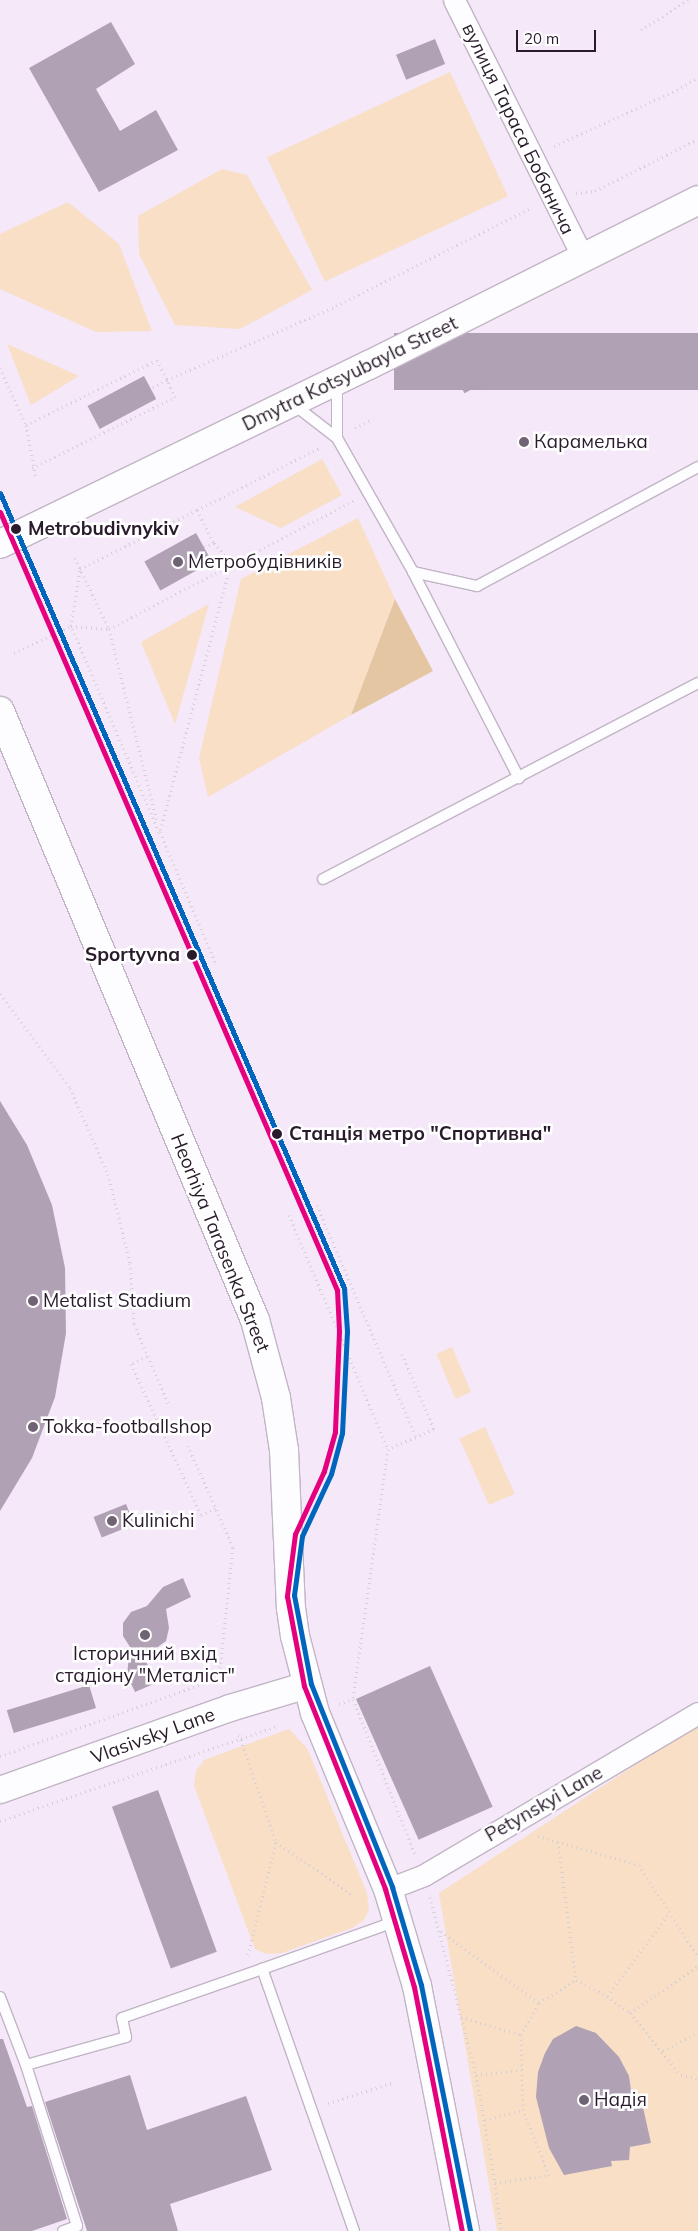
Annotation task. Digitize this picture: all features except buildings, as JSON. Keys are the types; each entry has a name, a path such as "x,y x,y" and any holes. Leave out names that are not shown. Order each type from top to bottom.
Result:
{"main road":[{"name":"Dmytra Kotsyubayla Street","path":"0,544 337,380 698,200"},
{"name":"Heorhiya Tarasenka Street","path":"0,711 255,1320 276,1398 284,1450 290,1608 307,1685 388,1889 398,1920 417,1986 465,2231"}],"street":[{"name":"вулиця Тараса Бобанича","path":"454,0 550,196 583,258"},
{"name":"Vlasivsky Lane","path":"0,1790 230,1708 307,1685"},
{"name":"Petynskyi Lane","path":"388,1889 424,1875 698,1713"}],"lane":[{"path":"337,380 337,438"},
{"path":"291,402 337,438 413,572 519,778"},
{"path":"413,572 477,586 698,467"},
{"path":"323,879 698,683"},
{"path":"26,2065 126,2037 122,2018 398,1920"},
{"path":"262,1969 354,2231"},
{"path":"0,1997 26,2065 76,2226 63,2231"}],"path":[{"path":"641,30 688,0"},
{"path":"531,156 677,90 698,77"},
{"path":"150,388 336,306 506,223 550,196 595,191 698,139"},
{"path":"26,425 157,360 176,397 32,468"},
{"path":"0,368 26,425 32,468 36,478"},
{"path":"80,569 373,419"},
{"path":"14,653 71,626 109,629 231,563 368,493"},
{"path":"197,510 214,543 231,563"},
{"path":"204,548 214,543"},
{"path":"75,558 109,629 160,832"},
{"path":"160,832 231,563"},
{"path":"80,569 71,626 216,964"},
{"path":"0,994 70,1088 108,1174 130,1263 134,1324 170,1406"},
{"path":"317,1205 416,1437"},
{"path":"289,1215 388,1448 352,1699 424,1875 441,1931 476,2075 485,2120 501,2231"},
{"path":"388,1448 434,1429 402,1354"},
{"path":"147,1356 130,1364 201,1515 216,1508"},
{"path":"0,1756 219,1678 233,1547 188,1446"},
{"path":"338,1704 352,1699"},
{"path":"0,1821 239,1737 278,1726"},
{"path":"239,1737 276,1842 247,1958"},
{"path":"540,1829 532,1834 639,1865 698,1957"},
{"path":"276,1842 351,1894"},
{"path":"558,1842 576,1980"},
{"path":"607,1996 669,1913"},
{"path":"441,1931 539,2003"},
{"path":"630,2013 698,1966"},
{"path":"576,1980 607,1996 630,2013 681,2075 698,2078"},
{"path":"495,2183 549,2175 524,2110 521,2035 539,2003 576,1980"},
{"path":"461,2017 521,2035"},
{"path":"663,2051 698,2032"},
{"path":"476,2075 522,2070"},
{"path":"311,2109 392,2083"},
{"path":"485,2120 524,2110"}],"shaded area":[{"path":"450,72 508,196 325,282 267,157"},
{"path":"222,169 247,175 312,290 240,329 175,325 139,254 138,216"},
{"path":"68,202 119,244 152,331 96,332 0,289 0,234"},
{"path":"7,344 79,376 31,405"},
{"path":"322,459 342,495 281,528 235,507"},
{"path":"358,518 395,599 351,715 208,797 199,758 241,579"},
{"path":"395,599 433,671 351,715"},
{"path":"209,604 175,724 141,642"},
{"path":"452,1347 471,1392 455,1399 436,1354"},
{"path":"485,1427 515,1494 489,1505 459,1438"},
{"path":"698,1724 698,2231 497,2231 439,1893"},
{"path":"289,1729 307,1748 367,1893 369,1910 364,1920 352,1928 282,1953 266,1954 255,1949 194,1786 196,1771 204,1760"}],"transit line":[{"path":"0,493 344,1288 347,1331 342,1433 331,1474 302,1536 294,1595 311,1684 392,1887 421,1985 470,2231"},
{"path":"0,512 337,1290 339,1331 335,1432 324,1471 295,1534 287,1596 304,1686 385,1889 414,1987 462,2231"}],"place":[{"name":"Карамелька","path":"524,442"},
{"name":"Metrobudіvnykіv","path":"16,529"},
{"name":"Метробудівників","path":"178,562"},
{"name":"Sportyvna","path":"192,955"},
{"name":"Станція метро \"Спортивна\"","path":"277,1134"},
{"name":"Metalist Stadium","path":"33,1301"},
{"name":"Tokka-footballshop","path":"33,1427"},
{"name":"Kulinichi","path":"112,1521"},
{"name":"Історичний вхід стадіону \"Металіст\"","path":"145,1635"},
{"name":"Надія","path":"584,2100"}]}
